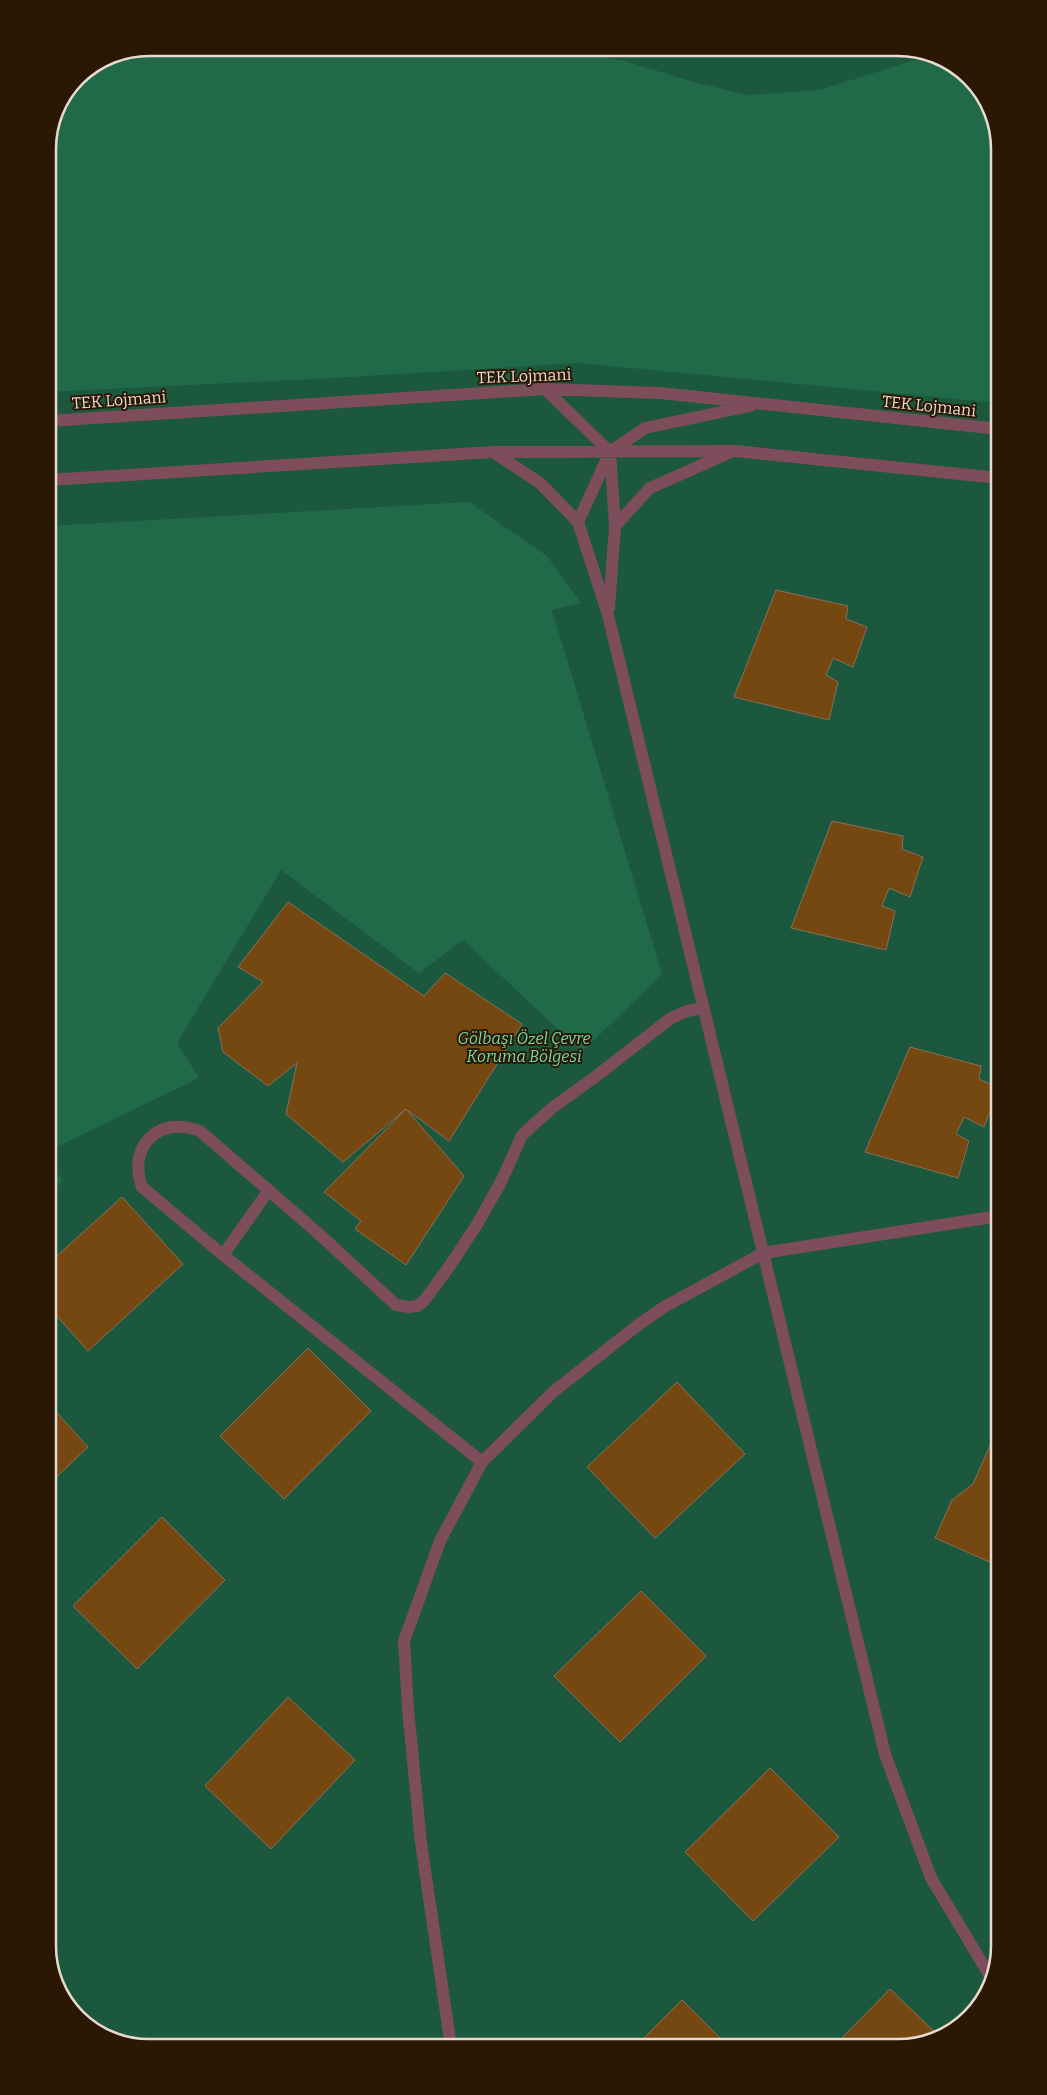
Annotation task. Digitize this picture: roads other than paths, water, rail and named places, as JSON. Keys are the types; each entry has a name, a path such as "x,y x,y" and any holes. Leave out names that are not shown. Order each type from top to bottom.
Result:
{"street":[{"name":"TEK Lojmani","path":"56,420 545,389 660,393 991,429"},
{"path":"545,389 610,452 615,526 608,616"},
{"path":"578,522 610,452 645,428 762,404"},
{"path":"615,526 650,488 735,451"},
{"path":"56,479 493,452 735,451 991,477"},
{"path":"493,452 540,483 578,522 608,616 885,1754 931,1878 987,1971"},
{"path":"482,1462 223,1255 142,1187 138,1176 137,1164 140,1152 155,1133 166,1128 177,1125 189,1126 200,1131 269,1190 396,1305 402,1307 417,1306 424,1301 476,1226 501,1182 522,1135 552,1108 671,1018 687,1011 703,1008"},
{"path":"223,1255 269,1190"},
{"path":"450,2039 421,1843 408,1709 404,1641 440,1541 482,1462 554,1392 638,1325 664,1307 763,1254 991,1217"}],"park label":[{"name":"Gölbaşı Özel Çevre Koruma Bölgesi","path":"524,1047"}]}
